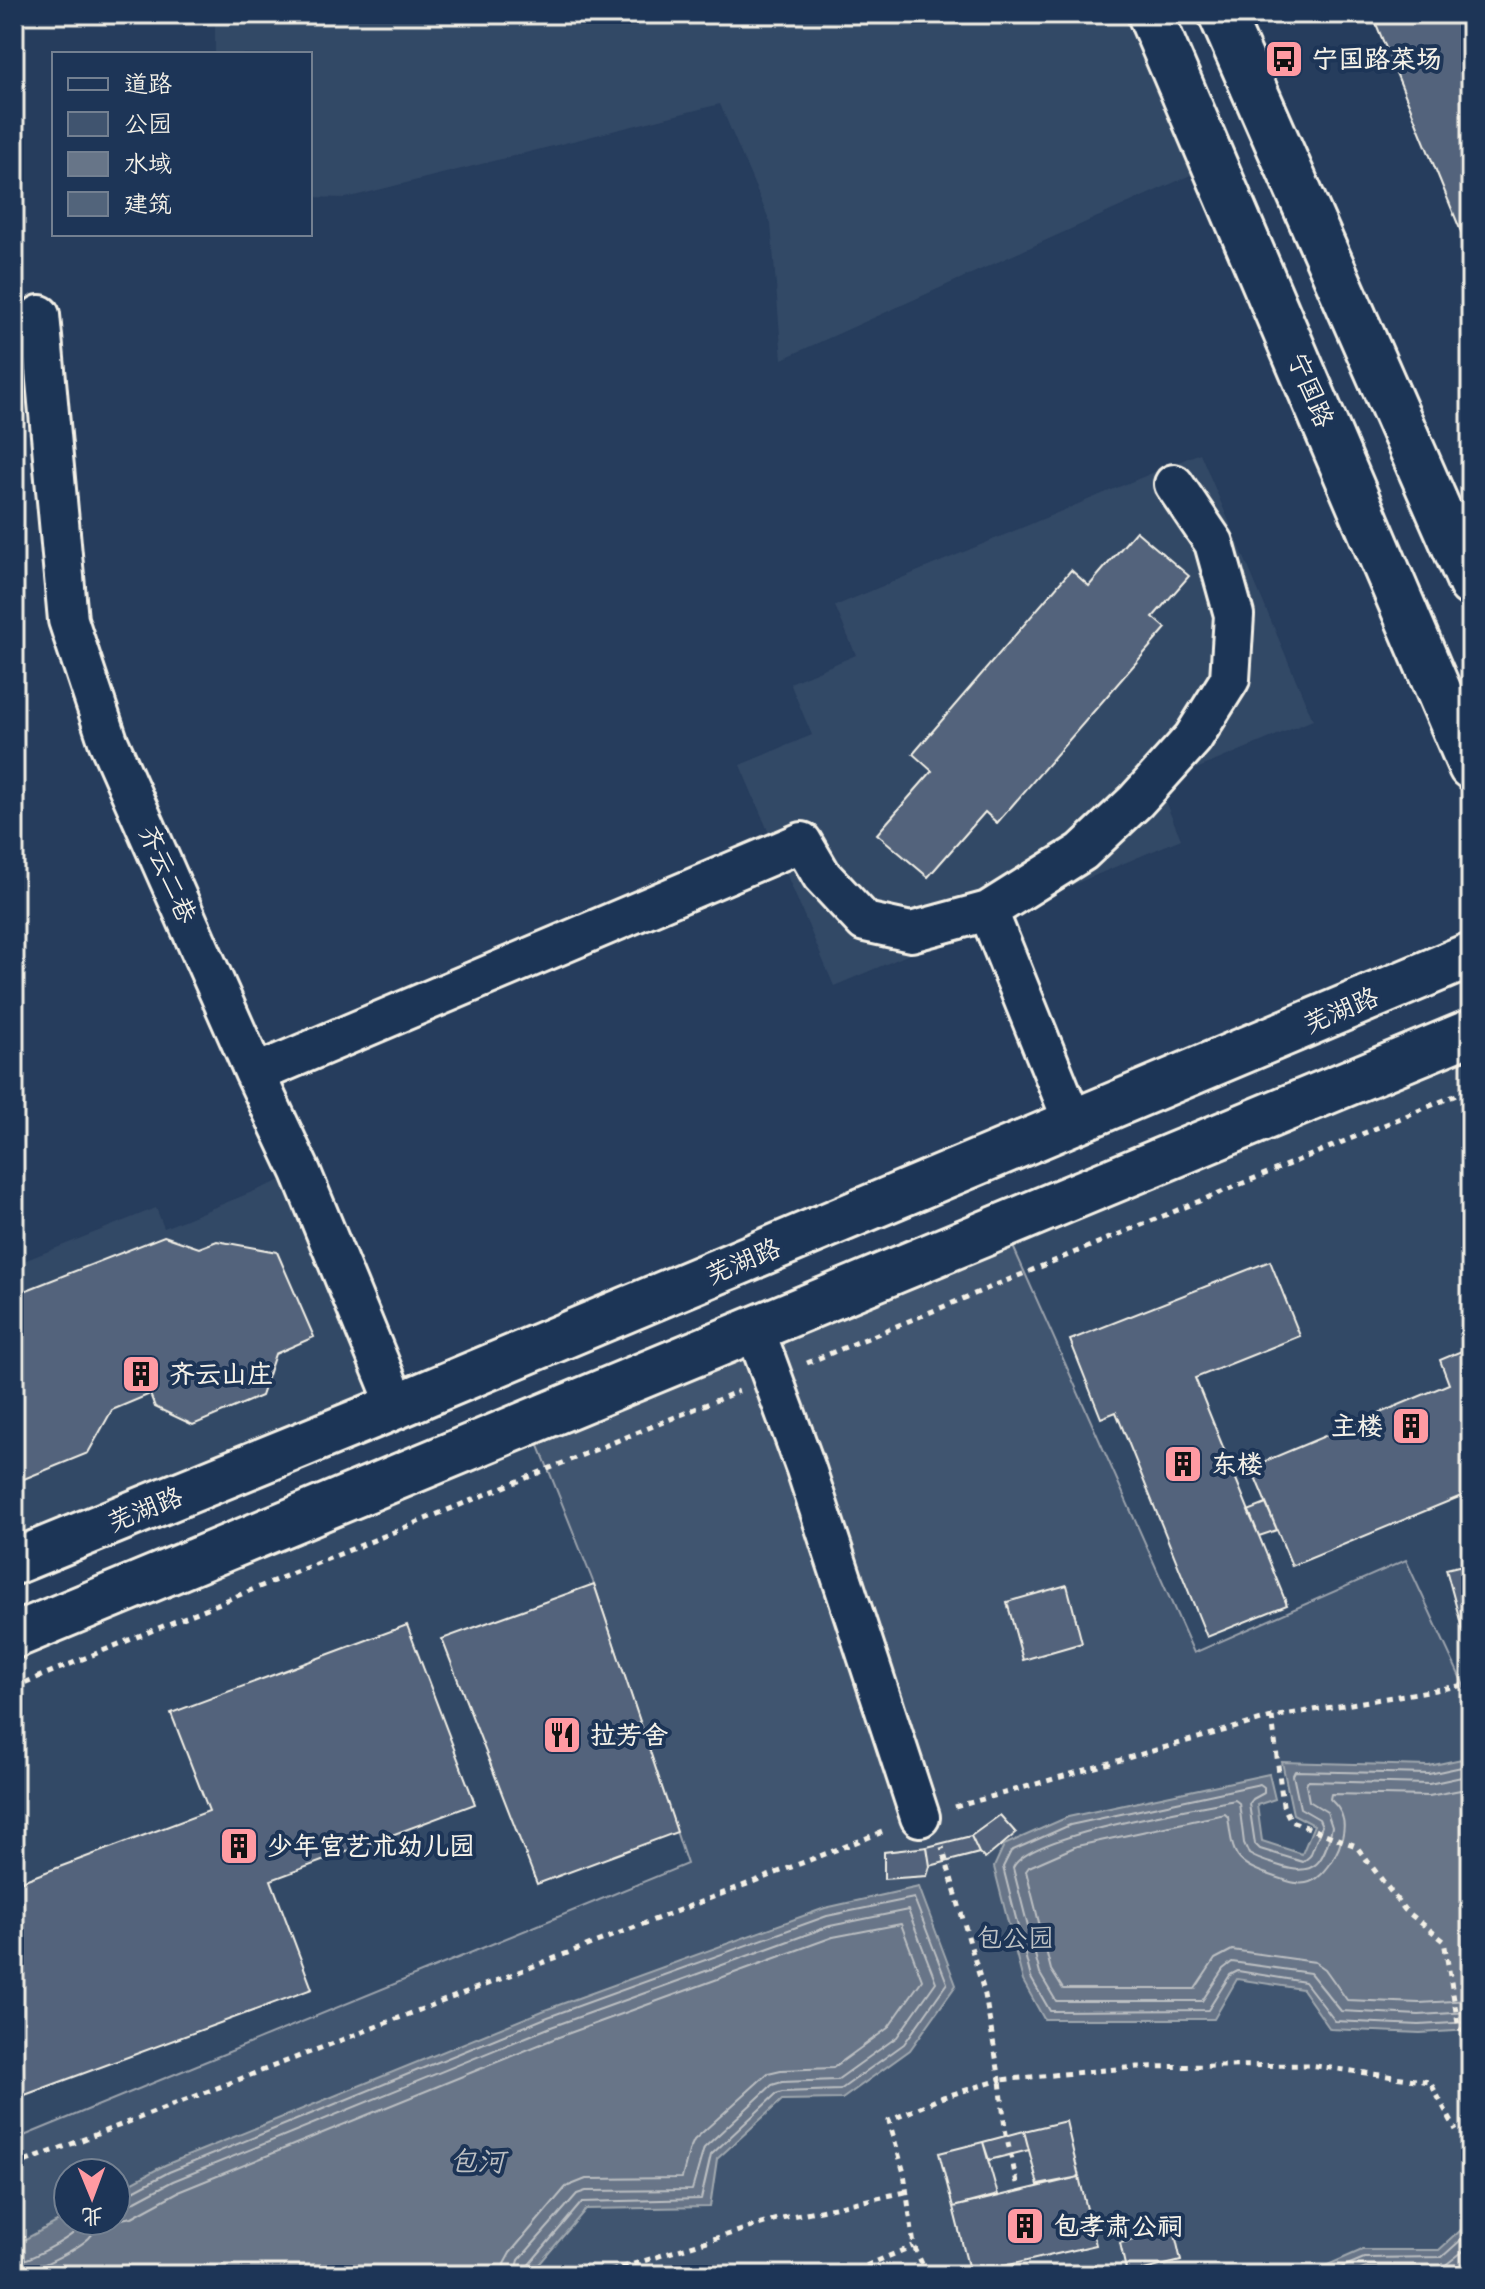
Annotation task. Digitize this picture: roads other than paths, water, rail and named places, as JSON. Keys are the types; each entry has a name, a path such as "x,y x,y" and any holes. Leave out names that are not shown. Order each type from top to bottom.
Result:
{"main road":[{"name":"宁国路","path":"1150,14 1471,767"},
{"path":"1221,14 1471,584"},
{"name":"芜湖路","path":"14,1562 397,1406 1471,955"},
{"path":"14,1636 1471,1032"}],"street":[{"name":"齐云二巷","path":"40,315 68,620 108,741 301,1172 397,1406"},
{"path":"255,1074 802,842 822,876 865,922 911,932 988,911 1082,852 1136,801 1193,738 1230,679 1234,615 1214,543 1174,484"},
{"path":"988,911 1073,1122"},
{"path":"755,1330 806,1469 920,1817"}],"water":[{"path":"1471,1757 1471,2030 1420,2033 1330,2029 1302,1989 1237,1979 1214,2019 1044,2019 1023,1981 994,1867 1004,1845 1068,1817 1269,1774 1275,1799 1257,1805 1262,1841 1302,1854 1314,1825 1293,1814 1282,1762 1429,1766"},
{"name":"包河","path":"919,1887 956,1985 910,2050 842,2099 782,2100 717,2159 710,2207 586,2209 530,2275 14,2275 14,2245 52,2225 52,2237 132,2237 132,2183 165,2165 545,2010 825,1908"},
{"path":"1471,2221 1471,2275 1305,2275 1362,2250 1439,2250"}],"place":[{"name":"宁国路菜场","path":"1284,59"},
{"name":"齐云山庄","path":"141,1374"},
{"name":"主楼","path":"1411,1426"},
{"name":"东楼","path":"1183,1464"},
{"name":"拉芳舍","path":"562,1735"},
{"name":"少年宫艺术幼儿园","path":"239,1846"},
{"name":"包孝肃公祠","path":"1025,2226"}],"park label":[{"name":"包公园","path":"1015,1938"}]}
